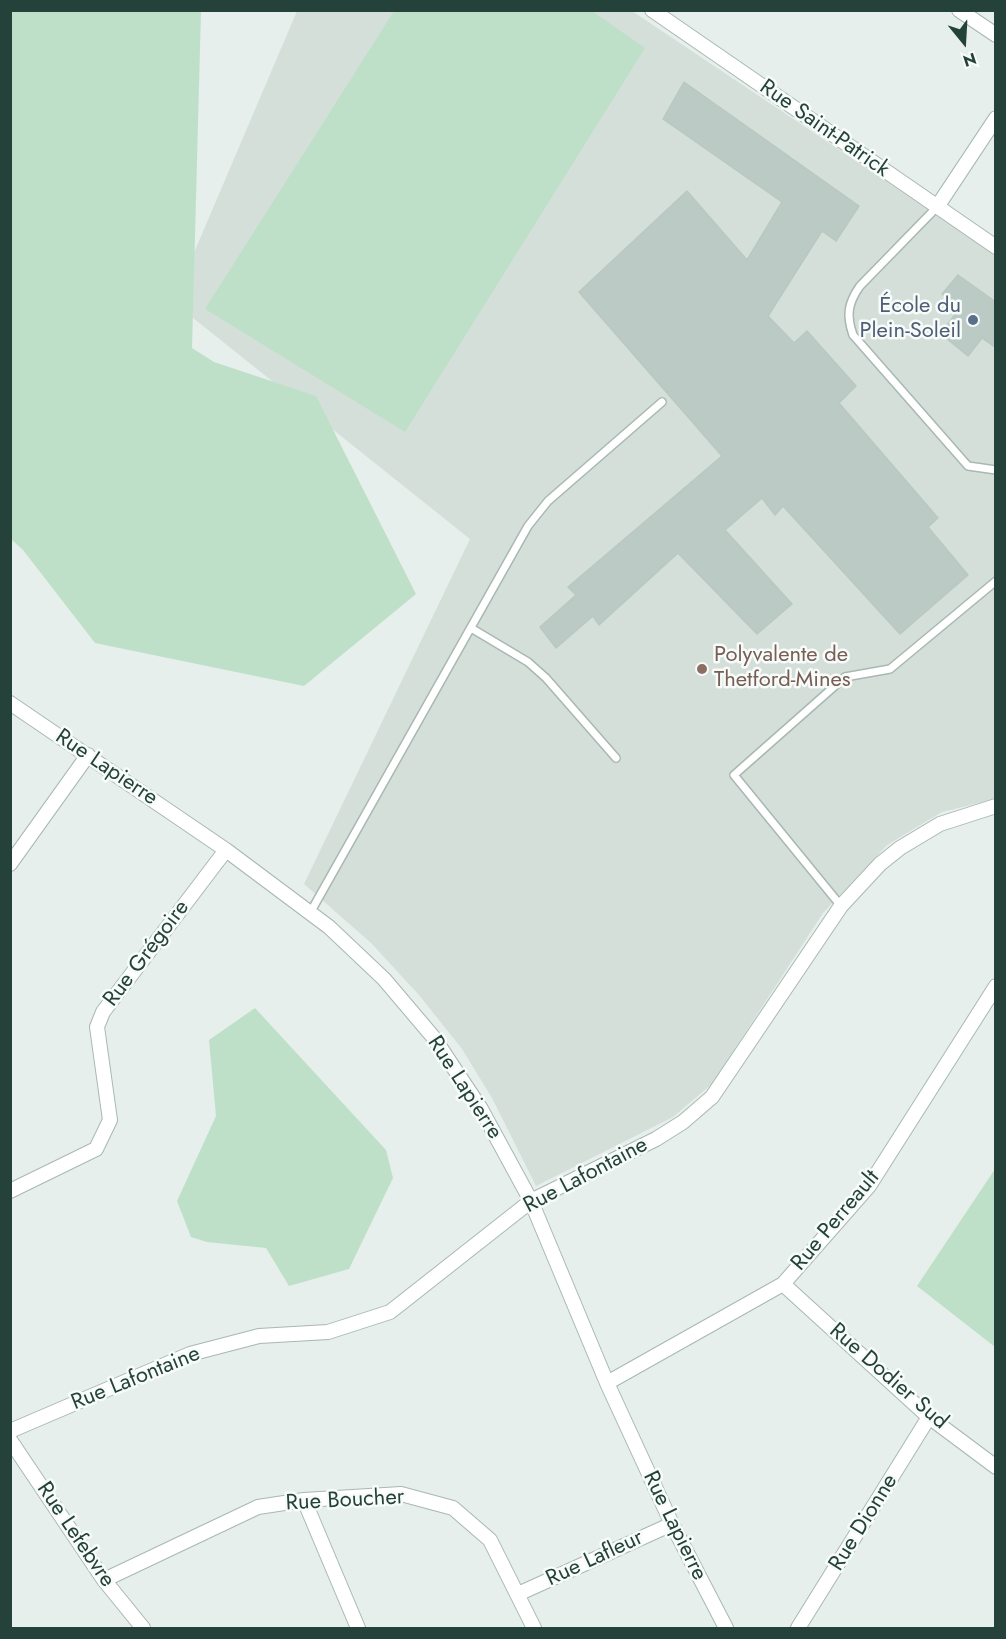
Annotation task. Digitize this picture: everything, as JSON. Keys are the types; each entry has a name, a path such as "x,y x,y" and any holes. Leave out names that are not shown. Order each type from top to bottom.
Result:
{"street":[{"name":"Rue Saint-Patrick","path":"652,10 996,247"},
{"path":"959,10 996,35"},
{"path":"937,207 996,118"},
{"name":"Rue Lapierre","path":"10,703 226,850 329,927 384,979 434,1038 481,1109 531,1201 607,1383 672,1524 726,1629"},
{"path":"10,864 88,755"},
{"name":"Rue Lafontaine","path":"10,1431 190,1354 260,1336 328,1332 390,1312 531,1201 656,1139 712,1097 841,906 880,864 900,848 940,824 996,806"},
{"name":"Rue Grégoire","path":"10,1191 96,1149 110,1120 98,1027 103,1012 226,850"},
{"name":"Rue Perreault","path":"607,1383 783,1284 869,1186 996,986"},
{"name":"Rue Dodier Sud","path":"783,1284 929,1417 996,1467"},
{"name":"Rue Dionne","path":"798,1629 929,1417"},
{"name":"Rue Lefebvre","path":"10,1440 104,1581 143,1629"},
{"name":"Rue Boucher","path":"104,1581 258,1508 304,1500 402,1494 453,1508 490,1540 534,1629"},
{"path":"304,1500 358,1629"},
{"name":"Rue Lafleur","path":"518,1594 672,1524"}],"lane":[{"path":"937,207 860,286 850,299 848,318 853,335 968,466 996,470"},
{"path":"310,912 528,526 548,501 662,402"},
{"path":"841,906 734,775 845,677 890,669 996,581"},
{"path":"471,628 528,663 546,678 616,758"}],"shaded area":[{"name":"Polyvalente de Thetford-Mines","path":"297,11 632,11 995,254 995,799 942,812 887,845 823,913 712,1084 673,1117 536,1186 492,1098 462,1049 419,995 371,943 304,884 470,539 173,302"}],"green space":[{"path":"10,11 201,11 192,348 214,362 316,396 416,594 304,686 95,643 23,550 11,539"},
{"path":"394,11 592,11 645,48 405,432 205,309"},
{"path":"255,1008 386,1150 393,1178 349,1269 289,1286 266,1248 207,1242 191,1237 177,1201 216,1116 209,1040"},
{"path":"995,1169 995,1347 917,1286"}],"building":[{"name":"Polyvalente de Thetford-Mines","path":"684,82 859,206 836,241 822,231 768,316 794,343 807,331 856,386 839,403 938,518 928,527 968,575 900,634 783,506 775,515 762,498 725,530 792,604 757,634 678,553 599,625 593,616 556,648 540,627 576,595 568,587 722,456 579,292 687,191 747,260 782,202 663,119"},
{"name":"École du Plein-Soleil","path":"958,275 996,302 996,348 982,338 968,356 941,334 961,306 942,294"}],"place":[{"name":"École du Plein-Soleil","path":"973,320"},
{"name":"Polyvalente de Thetford-Mines","path":"702,669"}]}
